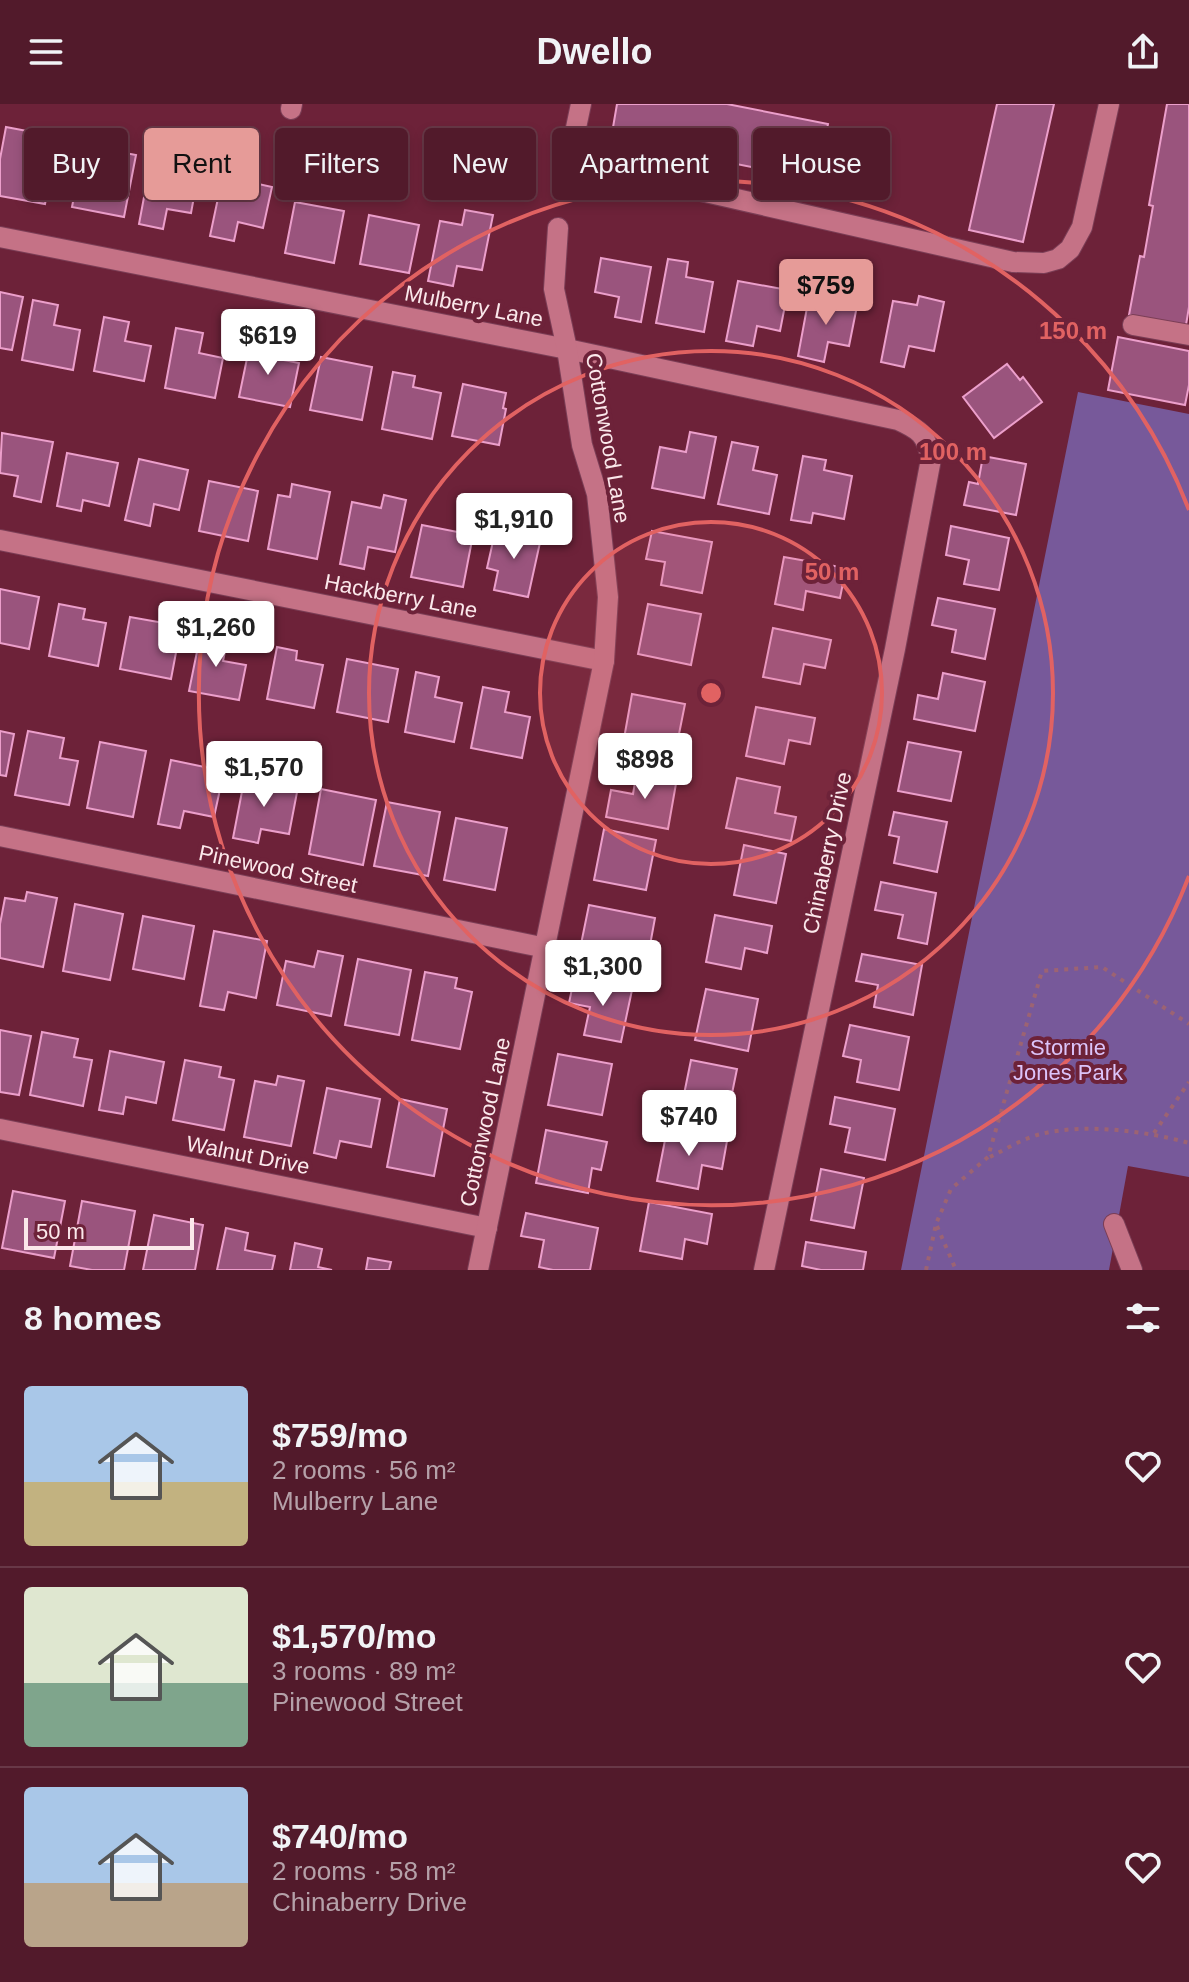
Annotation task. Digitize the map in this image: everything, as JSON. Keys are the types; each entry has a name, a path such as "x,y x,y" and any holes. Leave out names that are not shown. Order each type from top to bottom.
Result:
{"street":[{"path":"581,104 569,161 995,259 1044,263 1058,259 1070,249 1082,227 1109,104"},
{"name":"Cottonwood Lane","path":"478,1270 604,661 608,597 597,494 582,445 554,289 558,228"},
{"name":"Mulberry Lane","path":"0,237 567,349 898,420 919,429 928,445"},
{"path":"1133,325 1189,335"},
{"name":"Chinaberry Drive","path":"764,1270 895,649 931,459 928,445"},
{"name":"Hackberry Lane","path":"0,540 604,661"},
{"name":"Pinewood Street","path":"0,836 546,948"},
{"name":"Walnut Drive","path":"0,1129 487,1228"},
{"path":"1114,1224 1132,1270"}],"path":[{"path":"988,1157 1042,971 1102,967 1189,1024"},
{"path":"1154,1133 1189,1082"},
{"path":"926,1270 936,1224 951,1189 988,1157 1040,1134 1080,1130 1154,1133 1189,1143"},
{"path":"936,1224 956,1270"}],"green space":[{"name":"Stormie Jones Park","path":"1078,392 1189,414 1189,1177 1128,1166 1109,1270 901,1270"}],"building":[{"path":"617,104 727,104 828,124 827,128 753,128 753,167 737,164 737,128 613,128"},
{"path":"997,104 1054,104 1023,242 969,230"},
{"path":"1167,104 1189,104 1189,307 1186,325 1129,315 1140,256 1144,257 1153,206 1149,205"},
{"path":"6,127 24,130 24,200 46,200 45,204 0,196 0,159"},
{"path":"128,153 136,155 128,196"},
{"path":"259,184 272,187 263,228 238,222 234,241 210,236 218,200 259,200"},
{"path":"144,197 144,200 193,200 191,213 167,209 163,229 139,224"},
{"path":"73,200 127,200 124,217 72,207"},
{"path":"295,202 344,211 334,263 285,253"},
{"path":"465,210 493,215 482,270 457,266 453,286 428,281 440,221 462,225"},
{"path":"369,215 419,225 409,273 360,264"},
{"path":"601,258 651,267 641,322 615,317 619,297 595,292"},
{"path":"668,259 688,262 686,277 713,282 704,332 656,323"},
{"path":"738,281 788,290 780,331 757,326 753,346 726,341"},
{"path":"0,292 23,297 12,350 0,348"},
{"path":"919,296 944,302 934,351 909,346 904,367 881,362 893,301 917,305"},
{"path":"809,297 857,306 849,346 828,342 824,362 798,356"},
{"path":"33,300 58,305 54,325 80,330 73,370 22,360"},
{"path":"104,317 129,322 125,341 151,346 144,381 94,371"},
{"path":"176,328 203,333 199,353 223,358 215,398 165,388"},
{"path":"1118,337 1189,351 1189,385 1185,405 1108,390"},
{"path":"250,344 275,349 273,358 299,363 290,407 239,397"},
{"path":"321,357 372,367 362,420 310,410"},
{"path":"1007,364 1020,380 1023,377 1042,402 994,438 963,397"},
{"path":"393,372 415,376 413,387 441,393 432,439 382,429"},
{"path":"463,384 506,393 499,445 452,436"},
{"path":"690,432 716,437 704,498 652,488 660,447 686,452"},
{"path":"2,433 53,442 41,502 14,496 18,476 0,473"},
{"path":"732,442 758,447 753,470 777,475 769,514 718,504"},
{"path":"67,453 118,463 109,506 83,500 81,511 57,506"},
{"path":"803,456 826,460 824,470 852,476 844,519 813,513 811,523 791,520"},
{"path":"983,456 1026,464 1016,515 964,505 969,482 978,484"},
{"path":"139,459 188,470 179,510 154,504 150,526 125,520"},
{"path":"209,481 258,491 248,541 199,531"},
{"path":"292,484 330,492 317,559 268,549 278,495 290,497"},
{"path":"384,495 406,500 395,552 368,547 364,569 340,564 352,502 381,508"},
{"path":"422,525 473,535 463,587 411,577"},
{"path":"951,526 1009,538 999,590 964,584 969,560 946,555"},
{"path":"496,528 541,538 528,597 494,590 498,571 487,568"},
{"path":"652,531 712,542 702,593 661,585 665,562 646,559"},
{"path":"784,557 846,568 840,598 806,591 803,610 775,604"},
{"path":"0,589 39,597 29,649 0,643"},
{"path":"938,598 995,609 985,659 952,652 956,630 932,625"},
{"path":"59,604 85,609 83,619 106,623 98,666 49,656"},
{"path":"648,604 701,614 691,665 638,654"},
{"path":"130,617 181,626 171,679 120,669"},
{"path":"773,628 831,640 825,668 804,664 800,684 763,677"},
{"path":"201,632 228,637 223,661 246,665 239,700 189,691"},
{"path":"277,647 297,651 296,660 323,665 314,708 267,699"},
{"path":"347,659 398,669 388,722 337,712"},
{"path":"416,672 439,677 435,697 462,703 454,742 405,732"},
{"path":"943,673 985,682 975,731 914,719 918,695 938,699"},
{"path":"483,687 509,692 505,712 530,717 522,758 471,748"},
{"path":"632,694 685,704 675,754 623,744"},
{"path":"756,707 815,718 810,744 789,740 784,764 746,756"},
{"path":"0,731 14,734 6,776 0,775"},
{"path":"28,731 64,738 60,758 78,761 69,805 15,795"},
{"path":"100,742 146,751 133,817 87,808"},
{"path":"908,742 961,752 951,801 898,791"},
{"path":"171,760 224,771 214,817 184,811 180,828 158,824"},
{"path":"637,771 677,778 668,829 606,817 611,790 633,794"},
{"path":"245,776 298,787 289,834 261,829 258,843 233,838"},
{"path":"737,778 780,787 775,813 796,817 791,841 726,828"},
{"path":"321,789 376,800 363,865 309,854"},
{"path":"387,802 440,812 428,876 374,866"},
{"path":"894,812 947,822 937,872 894,863 899,837 889,835"},
{"path":"456,818 507,828 495,890 444,880"},
{"path":"604,829 656,840 646,890 594,880"},
{"path":"744,845 786,854 776,903 734,895"},
{"path":"881,882 936,893 927,944 898,938 903,915 875,910"},
{"path":"27,892 57,898 43,967 0,958 0,924 5,898 25,901"},
{"path":"75,904 123,914 110,980 63,971"},
{"path":"589,905 655,918 646,967 579,954"},
{"path":"715,915 772,926 767,953 745,948 741,969 706,962"},
{"path":"143,916 194,926 184,979 133,969"},
{"path":"214,931 267,941 256,998 228,992 224,1010 200,1006"},
{"path":"318,951 343,956 331,1016 277,1005 286,961 314,967"},
{"path":"862,954 922,965 913,1015 874,1007 878,985 856,981"},
{"path":"358,959 411,970 399,1035 345,1025"},
{"path":"425,972 457,978 455,988 472,992 460,1049 412,1040"},
{"path":"574,979 632,990 621,1042 584,1035 590,1007 569,1003"},
{"path":"706,989 758,999 748,1051 695,1040"},
{"path":"850,1025 909,1037 899,1090 857,1082 861,1060 843,1056"},
{"path":"0,1030 31,1036 19,1095 0,1092"},
{"path":"42,1032 78,1039 74,1057 92,1060 83,1106 30,1095"},
{"path":"110,1051 164,1062 156,1103 126,1097 123,1114 99,1110"},
{"path":"558,1054 612,1064 602,1115 548,1105"},
{"path":"185,1060 221,1067 219,1077 234,1080 224,1130 173,1120"},
{"path":"691,1060 737,1069 727,1118 681,1109"},
{"path":"278,1076 304,1081 291,1146 244,1137 255,1081 276,1085"},
{"path":"327,1088 380,1099 371,1147 340,1141 336,1158 314,1153"},
{"path":"835,1097 895,1109 885,1160 845,1152 850,1128 830,1124"},
{"path":"400,1099 447,1109 434,1176 387,1167"},
{"path":"546,1130 607,1142 601,1170 592,1168 588,1193 536,1183"},
{"path":"667,1130 727,1141 722,1169 702,1165 698,1189 657,1181"},
{"path":"821,1169 864,1178 854,1228 811,1220"},
{"path":"13,1191 65,1201 54,1258 2,1248"},
{"path":"82,1201 135,1211 124,1270 70,1266"},
{"path":"649,1202 712,1214 707,1244 685,1239 682,1259 640,1251"},
{"path":"526,1213 598,1228 590,1270 539,1267 544,1240 521,1236"},
{"path":"154,1215 203,1225 195,1270 143,1270"},
{"path":"226,1228 248,1233 245,1250 275,1256 272,1270 217,1270"},
{"path":"806,1242 866,1252 863,1270 821,1270 802,1266"},
{"path":"295,1243 322,1249 318,1267 332,1270 290,1270"},
{"path":"368,1258 391,1262 389,1270 366,1270"}]}
